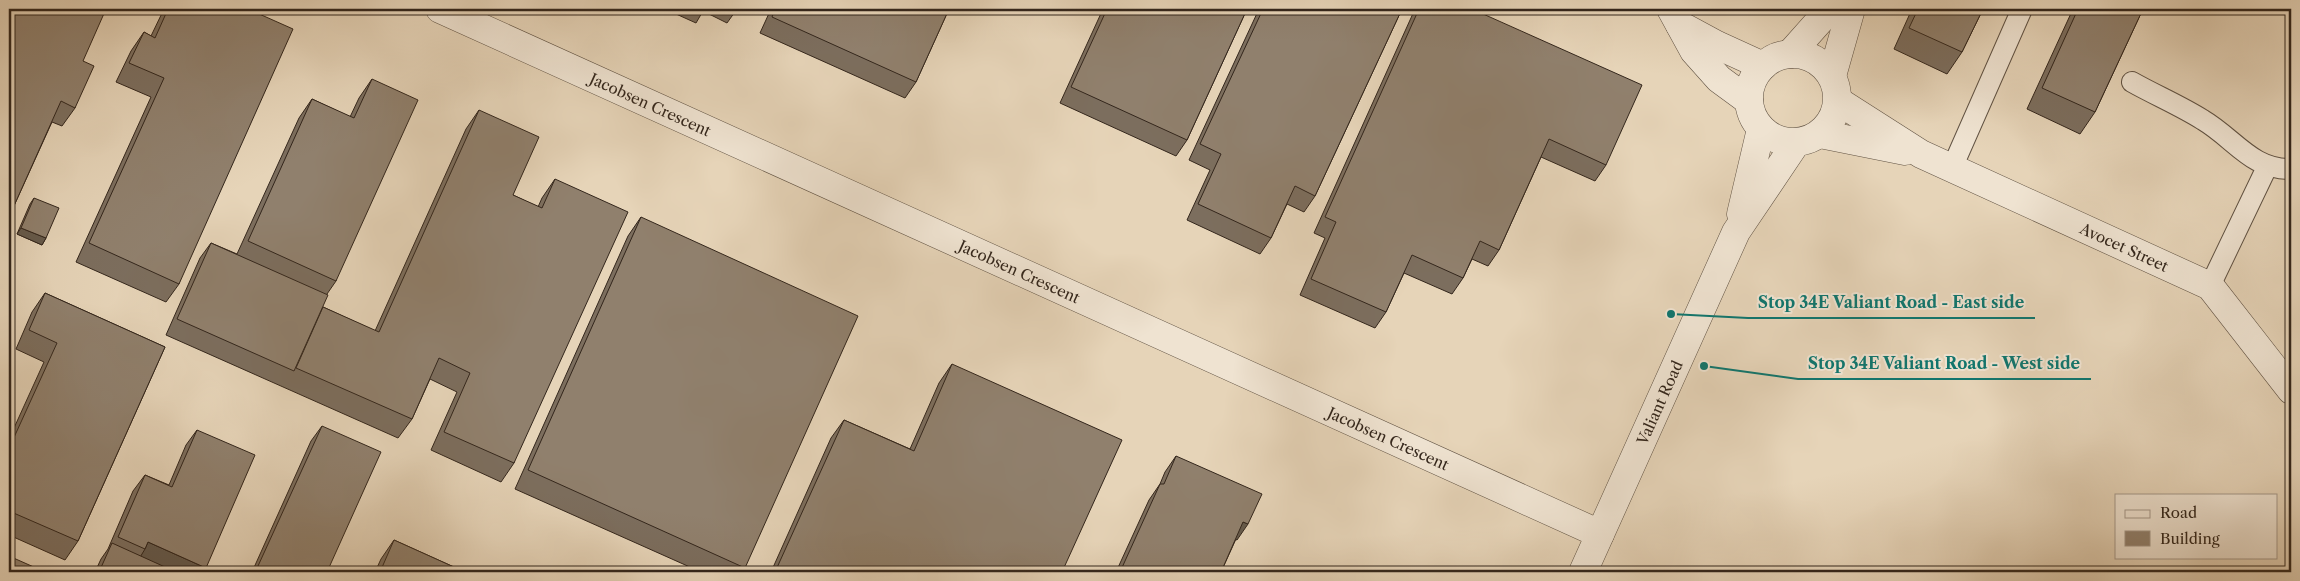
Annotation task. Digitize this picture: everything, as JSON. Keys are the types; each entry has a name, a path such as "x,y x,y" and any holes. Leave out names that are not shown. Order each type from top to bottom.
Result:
{"street":[{"name":"Jacobsen Crescent","path":"440,9 1600,534"},
{"path":"1790,54 1830,9"},
{"path":"1835,88 1822,64 1809,57 1790,54 1776,58 1763,66 1754,78 1749,101 1753,116 1761,129 1774,138 1808,139 1832,122 1835,88 1851,9"},
{"path":"1676,17 1717,45 1763,66"},
{"path":"1676,17 1694,51 1719,79 1749,101"},
{"name":"Avocet Street","path":"1835,88 1921,154 2210,286 2291,390"},
{"name":"Valiant Road","path":"1583,572 1736,232 1761,129"},
{"name":"Valiant Road","path":"1736,232 1808,139"},
{"name":"Avocet Street","path":"1808,139 1921,154"}],"lane":[{"path":"1952,168 2022,9"},
{"path":"2132,82 2204,120 2250,157 2267,167 2291,169"},
{"path":"2210,286 2267,167"}],"building":[{"path":"9,9 106,9 83,61 94,66 75,108 61,101 13,208 9,206"},
{"path":"168,9 248,9 293,29 179,284 89,243 164,78 129,63 144,32 155,38"},
{"path":"775,9 949,9 916,82 772,17"},
{"path":"1107,9 1247,9 1187,140 1071,87"},
{"path":"1263,9 1402,9 1315,196 1295,186 1271,238 1198,204 1221,154 1200,144"},
{"path":"1419,9 1472,9 1642,85 1606,165 1549,139 1499,250 1480,241 1463,278 1412,255 1386,312 1311,279 1336,222 1325,217"},
{"path":"1918,9 1983,9 1962,52 1909,28"},
{"path":"2078,9 2143,9 2095,112 2042,88"},
{"path":"372,79 418,100 336,281 248,241 312,99 354,118"},
{"path":"479,110 539,137 513,195 542,208 555,179 628,212 514,463 444,432 470,373 439,358 412,419 296,368 323,307 379,332"},
{"path":"34,198 59,208 46,238 21,228"},
{"path":"641,217 858,316 745,568 528,470"},
{"path":"211,243 328,295 294,371 177,319"},
{"path":"45,293 165,347 78,541 9,511 9,443 11,444 57,343 29,330"},
{"path":"952,364 1122,440 1062,572 775,572 844,420 914,451"},
{"path":"322,426 381,452 327,572 272,572 258,566"},
{"path":"197,430 255,455 206,568 148,542 145,549 118,537 145,475 172,487"},
{"path":"1176,456 1262,494 1248,524 1243,522 1221,572 1120,572 1160,484 1164,484"},
{"path":"394,540 465,572 380,572"},
{"path":"112,543 176,572 99,572"},
{"path":"9,556 45,572 9,572"}],"place":[{"name":"Stop 34E Valiant Road - East side","path":"1671,314"},
{"name":"Stop 34E Valiant Road - West side","path":"1704,366"}]}
